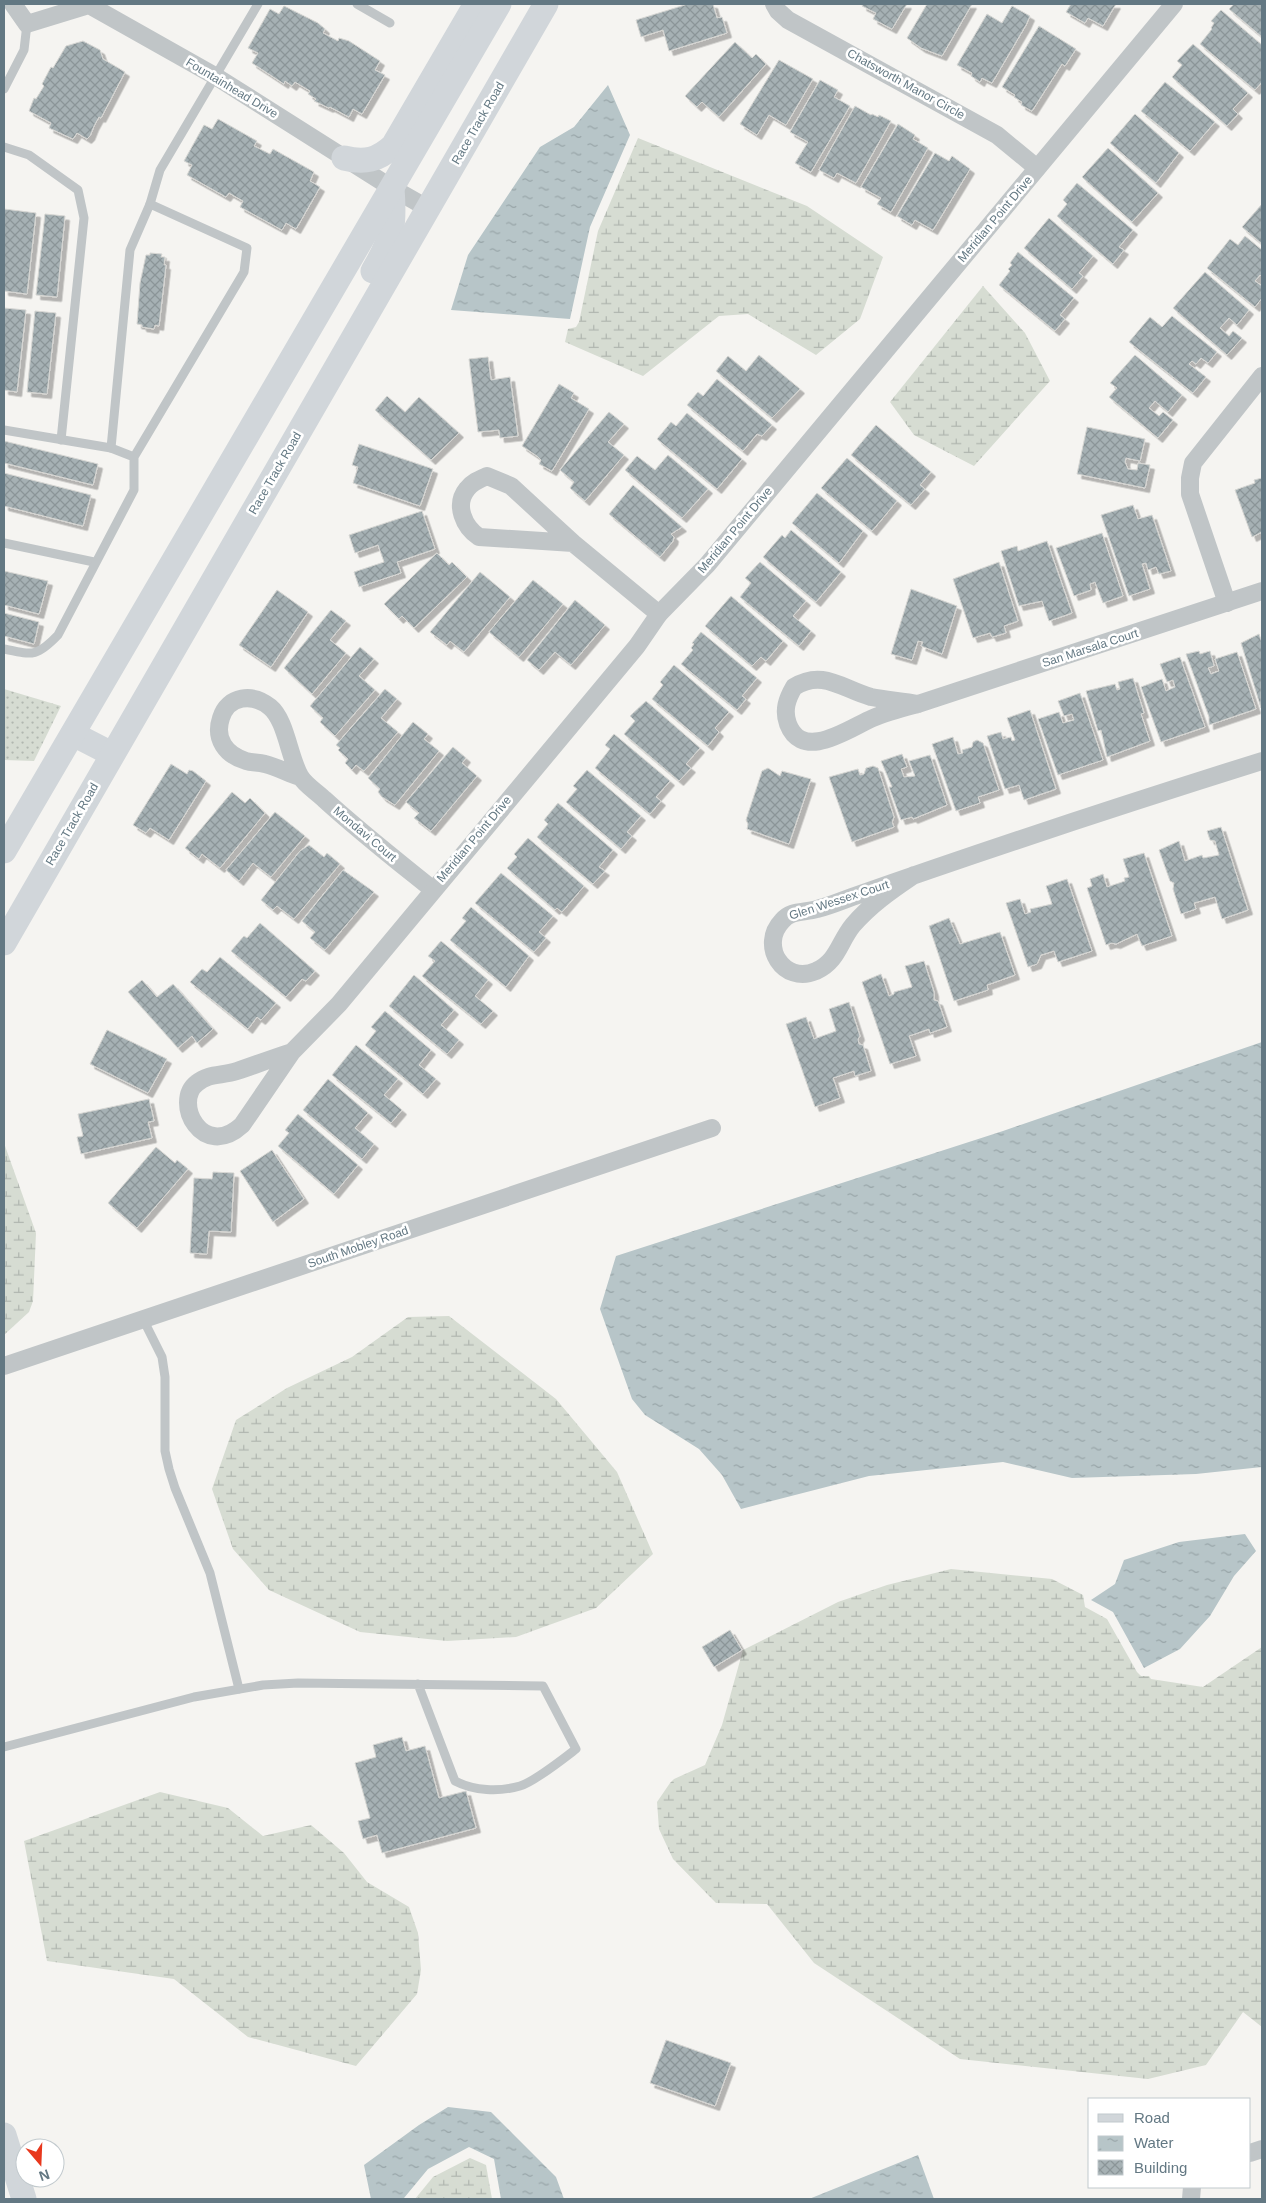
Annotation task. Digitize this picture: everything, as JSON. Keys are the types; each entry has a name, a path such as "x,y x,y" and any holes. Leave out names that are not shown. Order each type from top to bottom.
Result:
{"main road":[{"path":"344,158 359,162 372,160 383,156 393,146 476,4"},
{"path":"4,851 499,4"},
{"name":"Race Track Road","path":"4,943 546,4"},
{"path":"220,569 231,516 388,246 393,230 392,188"},
{"path":"73,734 112,754"},
{"path":"4,2134 24,2199"}],"street":[{"path":"14,4 27,24"},
{"name":"Fountainhead Drive","path":"27,24 90,4 215,76 392,188 429,209"},
{"name":"Chatsworth Manor Circle","path":"774,4 778,12 788,20 997,135 1037,168"},
{"name":"Meridian Point Drive","path":"292,1052 234,1072 208,1076 195,1084 189,1093 188,1104 191,1117 197,1128 209,1135 220,1137 234,1132 242,1124 292,1052 339,1004 432,889 637,646 659,614 707,564 1174,4"},
{"path":"1227,603 1190,494 1190,478 1193,463 1262,376"},
{"path":"573,544 479,537 468,530 462,519 461,505 466,490 487,476 510,486 573,544 659,614"},
{"name":"San Marsala Court","path":"918,704 871,697 827,680 814,678 794,687 786,705 786,719 790,728 797,736 808,741 821,742 873,718 918,704 1262,591"},
{"name":"Mondavi Court","path":"300,777 278,717 271,708 254,698 245,697 234,701 226,708 219,727 220,738 226,751 245,761 264,764 300,777 352,824 432,889"},
{"name":"Glen Wessex Court","path":"914,875 874,902 851,927 836,955 827,966 799,975 783,968 776,958 772,941 774,930 783,919 797,912 815,910 914,875 1262,760"},
{"name":"South Mobley Road","path":"4,1366 712,1128"}],"lane":[{"path":"111,448 130,250 150,204 160,170 258,4"},
{"path":"357,4 390,23"},
{"path":"4,89 24,50 27,24"},
{"path":"4,147 29,155 78,190 84,218 61,440"},
{"path":"4,649 25,654 43,651 58,635 94,562 134,490 134,456 244,272 247,248 150,204"},
{"path":"4,430 111,448 134,456"},
{"path":"4,543 94,562"},
{"path":"143,1319 162,1357 165,1378 165,1451 169,1469 210,1573 239,1689"},
{"path":"4,1747 194,1697 239,1689 298,1683 418,1684 544,1686 576,1749 521,1786 481,1790 468,1788 455,1781 418,1684"}],"green space":[{"path":"638,138 807,206 883,257 860,319 816,355 748,314 719,316 643,376 565,342 568,329 576,327 579,322 598,231"},
{"path":"983,286 1025,333 1050,381 974,466 914,435 890,402"},
{"path":"4,689 61,706 34,761 4,760"},
{"path":"4,1143 36,1233 33,1301 29,1312 4,1335"},
{"path":"449,1316 556,1399 617,1472 653,1554 596,1608 516,1637 447,1641 360,1632 269,1590 233,1549 212,1489 236,1420 287,1388 352,1357 408,1317"},
{"path":"951,1569 1052,1579 1083,1595 1085,1607 1107,1619 1137,1672 1141,1676 1149,1676 1151,1679 1203,1687 1262,1647 1262,2027 1243,2012 1206,2065 1148,2079 960,2059 814,1963 767,1904 716,1903 673,1859 659,1829 657,1802 674,1779 705,1765 722,1725 743,1650 838,1602 887,1585"},
{"path":"160,1792 228,1808 263,1836 311,1825 344,1853 367,1882 409,1907 418,1933 421,1970 417,1994 356,2066 248,2037 174,1979 47,1961 24,1841"},
{"path":"470,2158 486,2165 492,2199 415,2199 433,2177"}],"water":[{"path":"608,85 630,135 590,227 570,319 451,310 468,255 540,147 574,127"},
{"path":"1262,1042 1262,1467 1196,1474 1072,1478 1003,1462 869,1476 741,1509 722,1475 699,1449 645,1415 632,1399 600,1309 616,1256 1003,1131"},
{"path":"1245,1534 1256,1551 1234,1576 1210,1616 1180,1649 1144,1668 1113,1612 1091,1600 1115,1584 1124,1560 1179,1542"},
{"path":"448,2107 491,2112 556,2177 564,2199 501,2199 494,2159 469,2147 428,2169 404,2198 371,2199 364,2165 419,2125"},
{"path":"918,2155 934,2199 809,2199"}],"building":[{"path":"688,4 713,4 717,18 722,17 727,33 669,51 663,30 641,37 636,20"},
{"path":"863,4 907,4 892,29 873,19 876,13 862,6"},
{"path":"927,4 972,4 942,56 921,48 907,38"},
{"path":"1071,4 1116,4 1103,26 1088,18 1085,23 1066,12"},
{"path":"1234,4 1262,4 1262,37 1229,9"},
{"path":"284,6 318,23 325,29 323,33 338,41 339,38 349,41 380,61 375,70 385,75 362,114 353,109 349,117 329,108 314,101 316,99 308,94 310,91 295,82 292,86 285,81 284,84 252,63 258,53 248,48 270,9 279,14"},
{"path":"1012,6 1030,16 992,83 982,78 980,82 971,76 972,73 957,65 987,14 1002,23"},
{"path":"1221,10 1262,45 1262,82 1255,90 1200,44 1212,29 1214,23 1211,21"},
{"path":"1039,26 1076,49 1065,66 1062,64 1032,111 1021,105 1022,102 1014,97 1015,95 1002,87"},
{"path":"83,41 100,50 103,59 125,72 90,136 87,139 77,133 73,139 49,128 51,123 29,111 34,98 36,99 44,86 42,84 51,67 53,68 66,46"},
{"path":"735,42 752,58 756,54 766,64 719,117 702,102 697,107 685,96"},
{"path":"1193,44 1248,93 1233,109 1238,114 1227,126 1172,77 1182,65 1177,61"},
{"path":"779,60 813,79 786,125 769,115 757,135 740,124"},
{"path":"820,80 838,90 834,97 850,106 811,172 795,163 808,142 790,132"},
{"path":"1165,82 1215,122 1190,151 1141,111"},
{"path":"855,106 871,115 878,117 879,115 891,121 856,183 837,173 834,178 819,170"},
{"path":"1135,114 1179,153 1156,183 1110,143"},
{"path":"218,119 257,141 254,146 270,154 273,149 314,172 310,181 320,187 296,229 286,223 282,230 240,207 243,201 229,193 226,197 187,175 192,165 184,161 204,125 212,129"},
{"path":"898,124 915,135 913,139 928,148 891,212 877,204 881,198 861,187"},
{"path":"1108,148 1158,193 1132,222 1082,177"},
{"path":"935,153 949,161 952,156 970,169 933,230 915,220 912,225 897,216"},
{"path":"1077,183 1133,230 1119,247 1124,250 1113,264 1057,216 1067,204 1063,200"},
{"path":"1262,204 1262,244 1242,227"},
{"path":"4,209 36,213 27,294 4,291"},
{"path":"45,214 65,216 57,297 36,295"},
{"path":"1049,218 1093,256 1079,273 1083,276 1072,289 1024,248"},
{"path":"1245,236 1262,250 1262,277 1260,275 1255,281 1262,286 1262,298 1255,307 1207,268 1230,239 1238,245"},
{"path":"1018,252 1074,298 1060,315 1065,319 1055,331 999,285 1010,271 1008,269 1012,265 1010,263"},
{"path":"150,253 162,254 161,257 165,257 164,265 166,265 159,326 155,325 154,329 137,324 140,283 146,255 150,255"},
{"path":"1205,272 1249,310 1237,325 1229,318 1220,328 1229,336 1233,331 1242,338 1227,355 1173,308"},
{"path":"4,308 26,310 17,392 4,390"},
{"path":"35,311 56,313 47,394 27,392"},
{"path":"1172,316 1217,352 1208,363 1201,358 1196,364 1192,361 1189,364 1206,377 1193,393 1129,342 1150,317 1162,327"},
{"path":"759,355 800,389 772,418 716,371 728,356 746,371"},
{"path":"1135,355 1182,395 1168,412 1155,401 1149,408 1159,416 1163,412 1173,420 1158,438 1109,397 1117,388 1110,383"},
{"path":"488,357 491,380 510,377 518,436 500,438 499,430 478,432 469,359"},
{"path":"717,379 772,425 762,436 757,434 743,451 687,405 698,392 703,396"},
{"path":"559,384 574,393 571,398 589,409 552,471 539,464 541,460 522,446"},
{"path":"387,396 405,412 419,397 459,433 431,460 375,410"},
{"path":"609,412 624,424 608,442 624,455 585,501 570,488 574,482 560,470"},
{"path":"687,413 742,459 717,489 657,439 671,422 676,426"},
{"path":"876,425 931,472 920,485 925,489 911,505 851,455"},
{"path":"1087,427 1145,439 1140,461 1126,458 1125,462 1128,469 1137,470 1138,463 1150,465 1145,488 1077,474"},
{"path":"4,441 98,464 93,485 4,463"},
{"path":"359,444 433,469 420,506 353,483 358,467 352,465"},
{"path":"668,455 708,489 682,518 625,470 637,456 655,470"},
{"path":"847,458 897,501 872,531 821,488"},
{"path":"4,473 91,495 83,526 4,506"},
{"path":"1262,478 1262,532 1252,537 1235,490 1255,483 1254,480"},
{"path":"633,485 682,527 671,534 674,537 673,541 660,557 609,514"},
{"path":"817,493 863,531 839,563 792,523"},
{"path":"1133,505 1138,519 1152,515 1171,571 1159,574 1156,567 1148,570 1146,563 1142,564 1150,589 1129,596 1101,515"},
{"path":"422,511 435,549 397,562 401,573 359,587 354,572 384,562 378,545 355,553 349,535"},
{"path":"791,530 841,572 816,602 763,557 782,535 785,538"},
{"path":"1102,533 1123,596 1103,603 1095,582 1090,584 1091,590 1074,596 1056,548"},
{"path":"1047,541 1072,613 1049,621 1042,601 1019,606 1001,551 1017,546 1018,551"},
{"path":"437,553 449,565 452,562 467,577 414,628 402,616 399,619 384,604"},
{"path":"760,562 806,601 793,616 811,631 799,646 740,597 751,583 745,578"},
{"path":"999,562 1018,621 1004,626 1006,633 992,637 990,633 973,638 953,579"},
{"path":"4,571 48,581 39,614 4,605"},
{"path":"480,572 510,597 464,652 450,641 447,645 430,632"},
{"path":"533,580 563,604 519,657 489,632"},
{"path":"911,589 957,606 942,654 921,646 923,642 918,641 912,660 891,654"},
{"path":"277,590 308,612 271,667 239,645"},
{"path":"731,596 783,641 766,661 761,657 752,666 705,626"},
{"path":"575,600 605,625 571,665 555,652 539,670 527,660"},
{"path":"331,610 346,621 330,640 346,653 312,694 284,668"},
{"path":"4,613 39,622 34,644 4,636"},
{"path":"701,632 757,678 742,696 746,699 737,710 681,664 693,650 691,648 694,644 692,643"},
{"path":"1259,634 1262,643 1261,708 1241,643"},
{"path":"360,647 374,659 359,676 375,690 335,736 320,722 323,718 310,706"},
{"path":"1199,651 1200,654 1210,651 1214,666 1208,668 1211,674 1219,671 1215,659 1237,652 1256,709 1209,725 1209,717 1186,654"},
{"path":"1180,657 1205,727 1161,742 1141,687 1162,679 1166,691 1175,687 1173,680 1167,682 1160,664"},
{"path":"674,665 729,712 715,728 719,732 708,746 652,699 663,685 660,682"},
{"path":"1133,678 1144,713 1141,714 1150,741 1107,757 1101,730 1098,731 1086,691 1115,684 1117,690 1120,689 1118,682"},
{"path":"385,689 397,699 381,718 398,732 364,771 356,765 352,770 345,763 348,759 338,750 340,748 336,745"},
{"path":"1080,693 1103,760 1058,775 1038,719 1059,712 1063,723 1074,720 1072,714 1064,716 1058,701"},
{"path":"646,701 700,748 686,764 691,768 679,781 624,734 635,721 630,716"},
{"path":"1030,710 1056,789 1024,800 1019,785 1005,789 987,736 1001,732 1003,739 1011,737 1012,741 1015,740 1007,718"},
{"path":"413,722 428,734 424,739 439,751 395,805 382,797 378,792 380,789 368,778"},
{"path":"614,734 670,781 656,797 661,801 650,814 595,768 610,749 605,745"},
{"path":"953,737 958,754 963,753 962,750 972,747 973,742 977,740 983,743 999,790 978,797 980,803 956,811 932,744"},
{"path":"453,747 466,758 462,763 477,776 431,831 414,818 419,813 406,802"},
{"path":"902,754 907,767 901,769 904,777 915,776 909,761 930,755 947,805 913,819 912,817 901,820 889,787 892,787 881,761"},
{"path":"171,764 187,774 189,770 193,771 206,781 169,840 150,828 146,833 133,825"},
{"path":"873,766 878,768 894,817 892,822 894,827 852,842 829,777 858,769 860,775 864,774 866,768"},
{"path":"768,768 780,776 782,771 811,779 789,844 747,829 748,824 746,820 762,771"},
{"path":"587,770 641,816 627,832 632,836 621,849 566,802 577,789 573,786"},
{"path":"232,792 245,803 250,798 265,813 220,868 202,854 199,859 185,848"},
{"path":"558,803 613,850 599,867 605,871 593,884 537,837 548,824 544,820"},
{"path":"275,812 305,836 271,877 253,863 239,881 226,870"},
{"path":"1221,827 1248,910 1222,919 1215,897 1194,903 1196,909 1181,914 1173,889 1174,883 1170,881 1159,850 1179,841 1185,861 1202,855 1203,858 1219,855 1215,841 1210,840 1207,831"},
{"path":"528,838 584,886 562,912 557,908 555,910 507,868 517,857 514,854"},
{"path":"309,845 324,857 327,853 340,864 294,919 277,906 273,910 261,900 300,851"},
{"path":"1144,853 1172,936 1142,946 1137,934 1116,944 1106,945 1087,888 1092,886 1090,879 1103,874 1107,887 1125,881 1124,878 1129,877 1123,859"},
{"path":"343,870 374,892 325,950 310,938 315,932 302,921"},
{"path":"501,873 553,916 539,932 546,938 534,952 475,903"},
{"path":"1067,879 1092,951 1058,962 1054,951 1041,955 1037,964 1028,967 1006,903 1020,899 1025,914 1031,912 1030,909 1052,904 1046,886"},
{"path":"471,907 529,956 506,987 450,940 466,921 462,918"},
{"path":"949,918 960,944 1000,932 1015,975 987,985 988,990 954,1001 929,926"},
{"path":"260,923 315,971 306,981 302,979 286,997 231,951 244,936 247,938"},
{"path":"441,941 488,980 475,996 493,1011 481,1024 422,976 435,961 428,956"},
{"path":"220,957 276,1003 261,1020 257,1017 248,1029 190,982 202,969 207,972"},
{"path":"924,961 934,992 934,1000 938,1001 947,1027 930,1033 929,1029 909,1036 916,1056 890,1064 862,982 881,974 889,996 894,994 894,992 912,987 905,966"},
{"path":"414,975 454,1010 441,1025 459,1040 447,1054 389,1006"},
{"path":"142,980 157,997 173,984 213,1029 197,1043 192,1036 178,1048 128,992"},
{"path":"849,1002 860,1036 858,1039 859,1044 863,1045 871,1071 855,1076 854,1071 833,1078 840,1098 815,1107 786,1024 806,1017 814,1039 836,1031 829,1009"},
{"path":"385,1011 431,1050 419,1065 436,1079 423,1094 365,1045 376,1031 371,1027"},
{"path":"107,1030 167,1059 148,1093 90,1064"},
{"path":"356,1045 398,1079 384,1095 402,1110 391,1123 332,1075"},
{"path":"328,1079 368,1113 355,1128 374,1144 362,1159 303,1110"},
{"path":"149,1099 154,1121 148,1122 152,1138 81,1154 77,1137 83,1136 78,1114"},
{"path":"298,1114 358,1165 334,1194 278,1146 289,1133 285,1130"},
{"path":"156,1147 175,1163 177,1160 188,1169 137,1228 108,1203"},
{"path":"272,1150 304,1199 273,1222 240,1171"},
{"path":"213,1172 234,1173 231,1232 209,1231 207,1254 190,1253 194,1178 212,1179"},
{"path":"730,1630 742,1650 714,1667 702,1647"},
{"path":"402,1737 406,1751 425,1746 439,1798 466,1791 476,1828 382,1853 377,1835 363,1839 358,1821 370,1818 355,1763 376,1757 373,1745"},
{"path":"666,2040 731,2063 715,2106 650,2083"}]}
